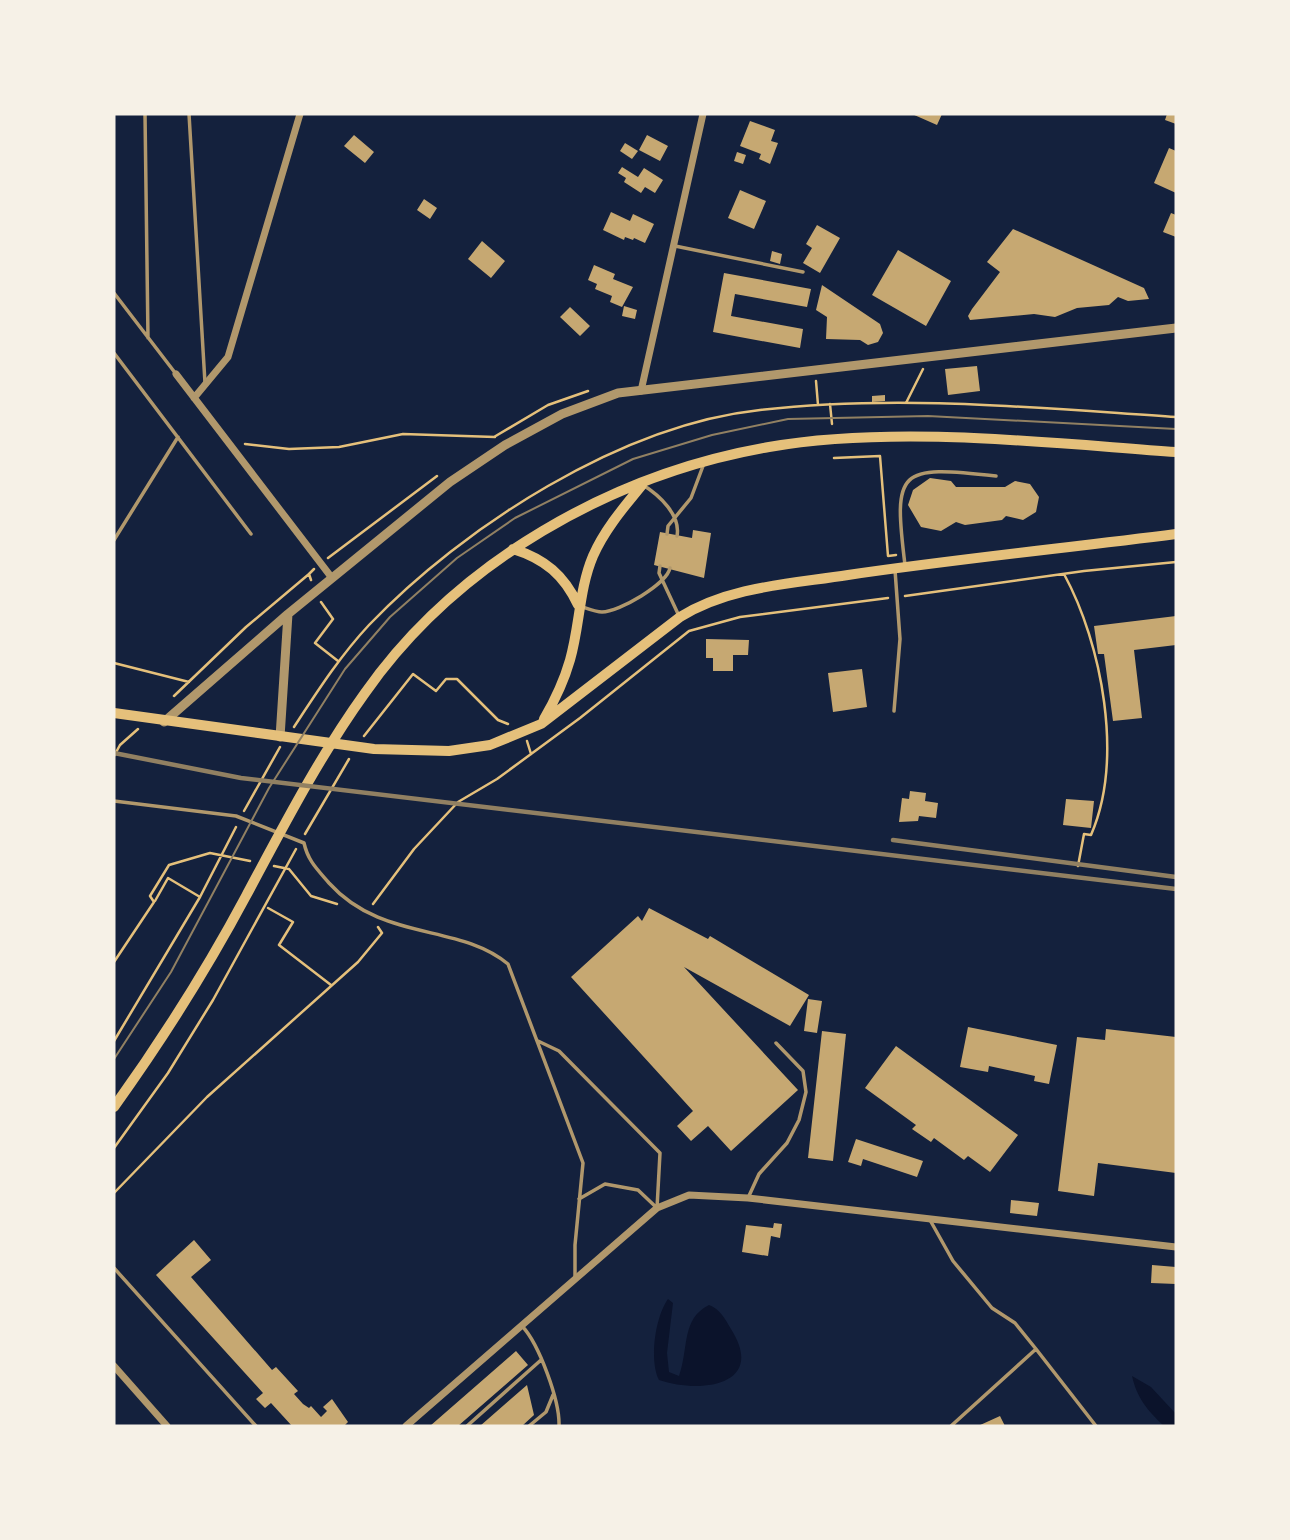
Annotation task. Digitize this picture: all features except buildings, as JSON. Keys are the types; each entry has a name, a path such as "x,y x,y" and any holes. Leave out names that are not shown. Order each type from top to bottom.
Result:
{"main road":[{"path":"114,1107 197,981 246,898 286,819 331,744 391,658 458,590 513,549 582,510 642,484 705,461 769,447 903,438 1176,452"},
{"path":"541,724 558,693 570,658 578,605 593,557 602,538 642,484"},
{"path":"114,712 282,740 374,749 449,751 491,745 526,733 541,724 702,603 738,592 900,568 1176,534"},
{"path":"513,549 534,555 552,568 569,585 578,605"}],"street":[{"path":"194,398 228,357 300,114"},
{"path":"641,391 702,114"},
{"path":"164,722 288,614 450,482 505,445 562,414 618,393 1176,328"},
{"path":"176,374 332,578"},
{"path":"282,740 288,614"},
{"path":"406,1426 657,1208 689,1195 748,1198 1176,1247"},
{"path":"114,1366 167,1426"}],"lane":[{"path":"145,114 148,338"},
{"path":"188,114 205,385"},
{"path":"673,245 803,272"},
{"path":"114,293 176,374"},
{"path":"114,353 251,534"},
{"path":"114,540 177,437"},
{"path":"667,534 674,519 691,498 705,461"},
{"path":"894,711 900,639 897,597 903,554 898,510 901,489 908,478 935,471 996,476"},
{"path":"642,484 659,494 674,519 677,536"},
{"path":"660,566 659,573 680,617"},
{"path":"578,605 603,612 663,582 670,568"},
{"path":"114,801 236,816 304,843 308,860 333,887 368,913 398,926 494,952 508,964 583,1163 575,1279"},
{"path":"538,1041 559,1051 660,1153 657,1208"},
{"path":"748,1198 759,1174 787,1143 799,1120 806,1091 803,1071 776,1043"},
{"path":"579,1199 605,1184 638,1190 657,1208"},
{"path":"929,1218 953,1261 992,1308 1015,1323 1096,1426"},
{"path":"114,1268 256,1426"},
{"path":"520,1325 532,1337 541,1360 553,1395 559,1426"},
{"path":"951,1426 987,1390 1035,1349"},
{"path":"467,1426 541,1360"},
{"path":"529,1426 546,1412 553,1395"}],"path":[{"path":"816,378 818,405"},
{"path":"483,444 548,405 589,391"},
{"path":"830,404 832,424"},
{"path":"230,447 250,444 289,449 340,447 403,434 495,437"},
{"path":"834,458 880,456 888,556 903,554"},
{"path":"114,663 190,682 246,627 320,564 439,475"},
{"path":"114,1192 207,1097 358,962 382,933 368,913 414,849 458,802 531,754 689,631 740,617 1064,574 1176,562"},
{"path":"291,730 338,661 315,643 333,619 315,593 309,574"},
{"path":"1064,574 1081,606 1088,630 1099,676 1107,735 1106,782 1101,813 1091,835 1084,834 1078,866"},
{"path":"362,738 413,674 436,691 446,679 457,679 498,719 526,733 531,754"},
{"path":"243,814 282,740"},
{"path":"114,1148 168,1073 267,907 311,823 352,755"},
{"path":"114,1041 200,897 236,827"},
{"path":"154,902 150,896 169,865"},
{"path":"114,962 168,878 200,897"},
{"path":"267,907 293,922 279,945 331,985"}],"water":[{"path":"668,1299 673,1303 667,1353 669,1372 679,1376 690,1326 700,1311 709,1305 724,1318 740,1348 741,1363 735,1374 724,1381 709,1385 693,1386 659,1380 654,1362 655,1339 663,1307"},
{"path":"1132,1376 1151,1387 1176,1414 1176,1426 1164,1426 1153,1415 1140,1397"}],"tram line":[{"path":"114,1059 171,972 269,788 345,669 390,617 457,558 515,518 633,459 712,435 788,419 928,416 1176,429"}],"railway":[{"path":"114,753 241,778 1176,889"},
{"path":"893,840 1176,877"}]}
